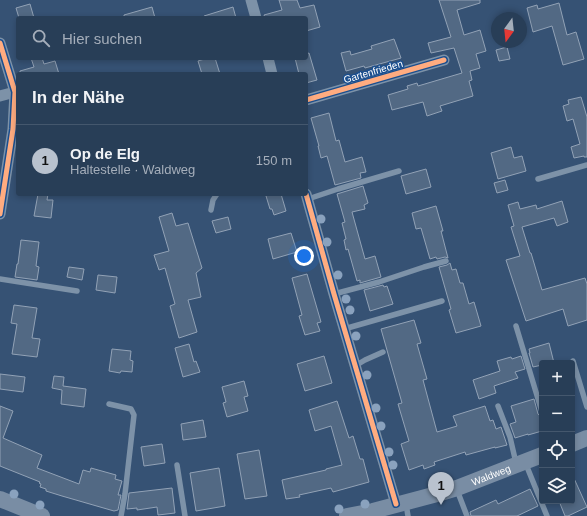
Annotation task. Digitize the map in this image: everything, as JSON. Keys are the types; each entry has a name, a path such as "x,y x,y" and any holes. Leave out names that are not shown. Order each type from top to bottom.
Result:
{"main road":[{"path":"575,443 587,438"},
{"name":"Waldweg","path":"353,515 404,507 539,456"},
{"path":"0,499 42,516"}],"street":[{"path":"251,0 255,16"},
{"path":"0,43 15,92 16,107 0,214"},
{"path":"268,60 272,72"},
{"name":"Gartenfrieden","path":"308,99 444,60"},
{"path":"0,96 15,92"},
{"path":"307,197 344,329 404,507"}],"lane":[{"path":"538,179 587,165"},
{"path":"307,197 399,171"},
{"path":"211,210 213,200 216,196"},
{"path":"334,294 379,282 446,261"},
{"path":"0,279 76,292"},
{"path":"344,329 442,301"},
{"path":"516,326 539,402"},
{"path":"356,366 382,352"},
{"path":"575,368 587,407"},
{"path":"109,404 131,409 134,415 122,516"},
{"path":"498,406 521,463 547,516"},
{"path":"177,465 185,516"},
{"path":"457,488 467,516"}],"building":[{"path":"279,0 297,0 300,8 314,5 320,27 308,30 308,16 264,15 282,10"},
{"path":"439,0 480,0 480,3 457,10 464,35 480,30 486,51 476,54 480,68 470,71 472,80 469,81 473,96 440,106 442,111 427,116 423,102 392,110 388,95 408,89 407,86 417,83 418,86 462,73 454,48 431,53 428,43 451,37"},
{"path":"559,3 567,35 576,32 584,59 563,65 552,26 533,32 527,8 537,5 538,9"},
{"path":"30,4 33,16 18,16 16,8"},
{"path":"152,7 154,16 124,16"},
{"path":"233,7 235,16 204,16"},
{"path":"394,39 401,58 365,68 364,66 346,71 341,53 350,51 351,55 372,49 371,46"},
{"path":"507,48 510,59 499,61 496,50"},
{"path":"308,53 317,80 308,82 308,72 298,72 296,60 308,60"},
{"path":"32,60 43,60 44,64 55,61 58,72 20,72 34,67"},
{"path":"216,60 219,72 201,72 198,61"},
{"path":"581,97 587,117 587,157 584,156 574,158 571,147 580,144 573,119 567,121 563,106 569,104 568,100"},
{"path":"329,113 336,141 339,140 345,162 362,157 366,172 360,173 361,178 335,185 327,156 321,158 311,118"},
{"path":"511,147 514,158 522,156 526,171 498,179 491,153"},
{"path":"426,169 431,187 406,194 401,176"},
{"path":"505,180 508,190 497,193 494,183"},
{"path":"363,186 368,203 364,205 365,209 352,212 365,259 375,256 381,277 360,283 360,280 357,281 348,249 346,250 344,240 346,239 342,223 345,222 337,194"},
{"path":"38,196 48,196 47,200 53,200 51,218 34,216"},
{"path":"266,196 282,196 286,211 274,215 272,209 270,209"},
{"path":"562,201 568,222 557,226 554,218 522,227 542,290 585,278 587,284 587,320 568,326 563,309 526,321 506,260 520,256 511,227 514,226 508,205 518,202 520,209 536,205 537,209"},
{"path":"436,206 448,258 445,257 437,259 436,257 430,259 421,228 416,229 412,213"},
{"path":"172,213 176,226 188,223 202,268 196,273 201,297 188,300 197,332 179,338 170,306 175,304 165,268 159,270 154,255 169,251 159,217"},
{"path":"228,217 231,229 216,233 212,221"},
{"path":"291,233 297,252 273,259 268,239"},
{"path":"21,240 39,242 36,266 39,267 37,280 15,277"},
{"path":"450,263 452,270 456,269 460,283 463,283 469,304 474,302 481,326 456,333 439,267"},
{"path":"69,267 84,269 82,280 67,277"},
{"path":"307,274 321,322 317,323 320,331 305,335 299,316 302,315 292,278"},
{"path":"98,275 117,277 115,293 96,290"},
{"path":"383,285 384,287 387,286 393,304 370,311 364,290"},
{"path":"14,305 37,308 32,338 40,339 37,357 12,354 17,324 11,323"},
{"path":"414,320 421,343 417,344 427,379 423,380 437,432 457,426 453,416 485,406 490,421 493,420 496,429 501,427 507,445 466,455 465,452 434,462 435,465 424,469 423,465 409,470 401,444 409,441 398,404 402,403 381,329"},
{"path":"549,343 553,360 539,360 539,366 533,367 529,349"},
{"path":"189,344 194,362 196,361 200,372 183,377 175,348"},
{"path":"112,349 131,351 130,360 133,361 132,372 121,371 120,373 109,371"},
{"path":"324,356 332,383 305,391 297,364"},
{"path":"521,356 525,369 515,372 518,378 494,386 496,393 479,399 473,380 500,371 497,361"},
{"path":"0,374 25,377 23,392 0,389"},
{"path":"54,376 64,377 63,386 86,389 84,407 61,404 62,390 52,388"},
{"path":"244,381 248,396 244,397 248,411 227,417 223,403 226,402 222,387"},
{"path":"534,399 539,415 539,432 515,438 510,424 516,422 511,406"},
{"path":"337,401 349,438 353,436 360,459 363,459 369,482 333,492 331,488 299,495 300,497 286,499 282,480 342,465 331,426 315,431 309,410"},
{"path":"0,406 13,411 3,438 42,455 37,468 79,484 83,470 90,472 91,468 116,475 115,479 122,481 118,495 121,495 118,510 114,511 46,491 46,489 40,487 40,482 0,466"},
{"path":"203,420 206,437 183,440 181,424"},
{"path":"162,444 165,463 144,466 141,447"},
{"path":"259,450 267,496 245,499 237,454"},
{"path":"219,468 225,506 196,511 190,473"},
{"path":"575,481 587,507 565,516 560,504 575,504"},
{"path":"172,488 175,513 158,515 157,507 137,510 137,508 127,509 129,493"},
{"path":"530,489 538,506 517,516 471,516 470,512 496,500 498,504"}],"cycle path":[{"path":"0,43 15,92 13,129 0,214"},
{"path":"308,99 444,60"},
{"path":"307,196 396,504"}],"place":[{"name":"Op de Elg","path":"441,505"}]}
